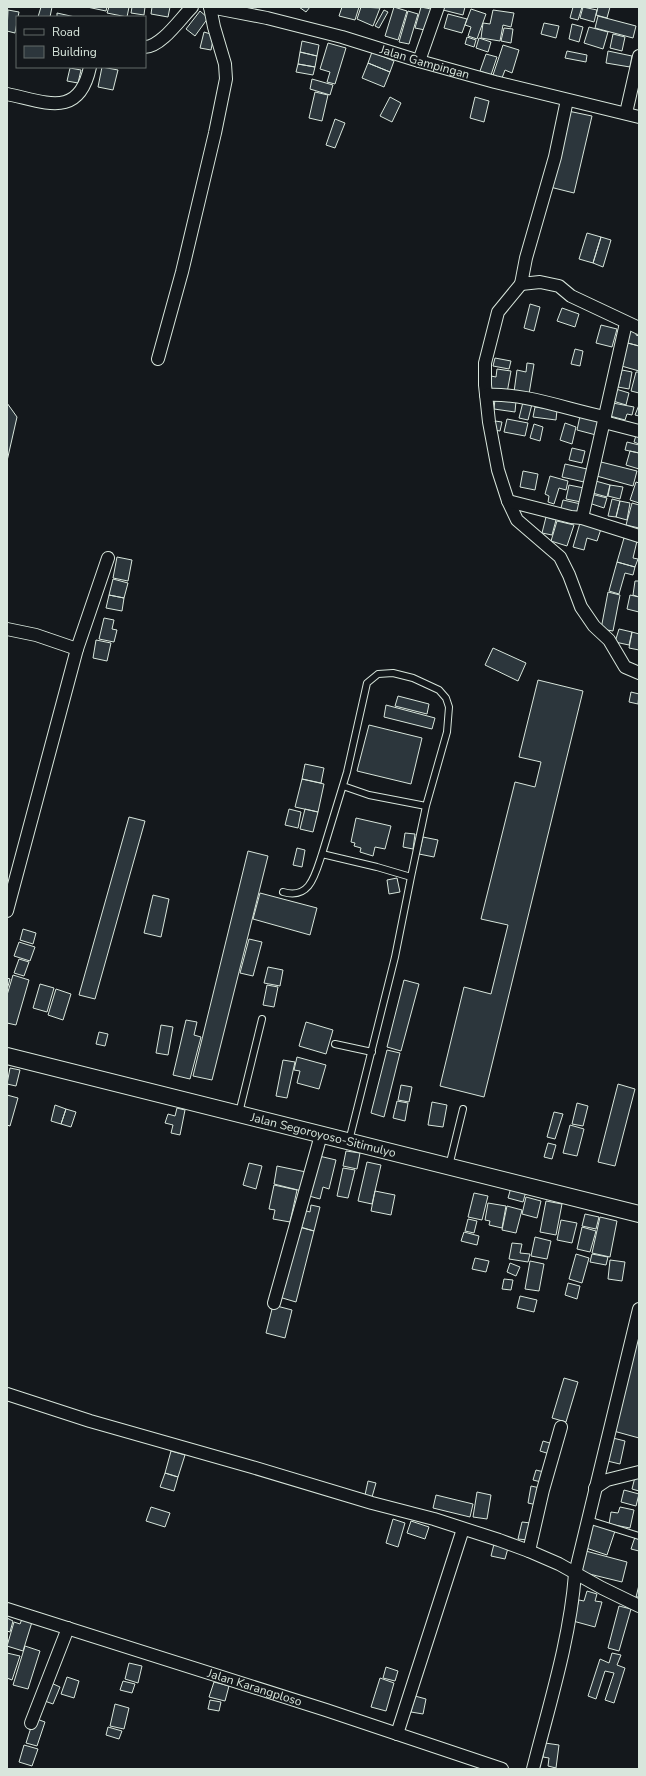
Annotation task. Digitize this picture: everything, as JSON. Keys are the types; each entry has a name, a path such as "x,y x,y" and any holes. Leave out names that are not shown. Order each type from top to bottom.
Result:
{"main road":[{"name":"Jalan Segoroyoso-Sitimulyo","path":"7,1056 639,1214"}],"street":[{"path":"146,47 153,47 162,40 192,7"},
{"path":"158,360 182,272 226,79 225,64 210,7"},
{"name":"Jalan Gampingan","path":"210,7 267,18 342,37 418,61 567,100 639,117"},
{"path":"418,61 438,7"},
{"path":"626,113 639,56"},
{"path":"7,94 50,103 72,100 80,92 86,82 90,68"},
{"path":"567,100 555,157 526,258 521,284 498,312 485,363 489,422 498,470 508,501 518,520 560,557 569,575 581,607 594,626 609,640 625,667 639,674"},
{"path":"521,284 540,282 559,286 571,296 639,328"},
{"path":"582,518 626,323"},
{"path":"486,395 503,394 545,402 639,431"},
{"path":"508,501 570,517 582,518 639,536"},
{"path":"7,911 77,649 108,558"},
{"path":"7,629 36,635 77,649"},
{"path":"274,1303 321,1135"},
{"path":"533,1769 564,1645 573,1601 575,1574 639,1309"},
{"path":"7,1394 90,1421 252,1466 529,1550 639,1606"},
{"path":"529,1550 543,1490 561,1427"},
{"path":"595,1488 607,1480 639,1472"},
{"path":"397,1734 463,1529"},
{"name":"Jalan Karangploso","path":"7,1608 502,1769"},
{"path":"31,1723 68,1628"}],"lane":[{"path":"283,892 293,895 301,894 309,886 322,854 343,786 367,682 378,674 393,673 413,678 439,690 446,698 449,707 447,732 426,806 396,958 349,1142"},
{"path":"343,786 369,795 426,806"},
{"path":"322,854 370,865 411,877"},
{"path":"238,1114 262,1019"},
{"path":"335,1044 372,1052"},
{"path":"449,1166 463,1109"},
{"path":"588,1520 639,1536"}],"building":[{"path":"41,7 52,7 50,16 38,16"},
{"path":"87,7 107,7 106,11"},
{"path":"109,7 129,7 127,16 107,13"},
{"path":"132,7 145,7 144,15 131,13"},
{"path":"152,7 170,7 168,17 151,14"},
{"path":"299,7 310,7 306,12"},
{"path":"342,7 359,7 355,20 339,16"},
{"path":"361,7 380,8 373,26 357,19"},
{"path":"394,7 407,11 398,40 385,36"},
{"path":"421,7 431,9 425,30 415,28"},
{"path":"443,7 465,7 463,15 443,10"},
{"path":"573,7 582,7 578,20 570,18"},
{"path":"583,7 597,10 594,22 580,18"},
{"path":"598,7 610,7 607,18 596,15"},
{"path":"471,9 486,14 477,39 468,36 471,27 465,25"},
{"path":"8,10 19,12 18,16 16,16 15,33 7,31"},
{"path":"384,10 388,12 379,28 375,26"},
{"path":"493,10 514,13 511,27 503,25 500,41 481,38 483,23 490,24"},
{"path":"200,11 208,18 195,36 186,29"},
{"path":"408,11 418,14 409,44 399,42"},
{"path":"57,13 70,16 57,16"},
{"path":"448,14 467,19 462,33 444,28"},
{"path":"598,16 636,26 633,38 595,28"},
{"path":"544,23 559,26 556,38 541,34"},
{"path":"572,24 583,27 579,42 569,39"},
{"path":"589,27 608,32 603,49 584,43"},
{"path":"504,28 513,29 511,43 501,41"},
{"path":"204,32 214,35 211,50 200,48"},
{"path":"613,34 625,37 622,51 610,48"},
{"path":"467,37 476,40 474,47 465,44"},
{"path":"479,38 491,42 488,52 476,48"},
{"path":"302,41 319,45 317,56 300,52"},
{"path":"328,43 346,48 335,84 327,82 330,72 320,69"},
{"path":"503,45 519,50 512,73 505,70 502,78 493,75"},
{"path":"567,51 587,55 586,62 565,58"},
{"path":"608,51 632,56 630,67 606,63"},
{"path":"300,52 317,56 315,67 298,64"},
{"path":"372,52 394,61 390,72 368,63"},
{"path":"486,54 497,57 491,75 480,71"},
{"path":"368,63 390,72 384,87 362,78"},
{"path":"298,64 315,67 313,75 296,72"},
{"path":"70,68 81,70 78,83 67,81"},
{"path":"102,68 118,70 113,90 98,87"},
{"path":"312,79 333,85 330,95 310,89"},
{"path":"315,92 328,95 322,121 309,118"},
{"path":"390,97 401,103 392,122 380,116"},
{"path":"475,97 489,101 484,122 470,118"},
{"path":"568,111 592,116 574,193 550,187"},
{"path":"335,119 345,123 335,148 326,145"},
{"path":"587,233 601,237 593,263 579,259"},
{"path":"601,237 611,240 603,267 593,263"},
{"path":"530,304 540,307 534,331 524,328"},
{"path":"562,308 579,314 575,327 557,321"},
{"path":"601,325 617,329 612,347 596,343"},
{"path":"628,327 637,330 636,335 639,336 639,346 624,342"},
{"path":"624,342 639,346 639,371 618,365"},
{"path":"575,349 583,351 580,366 571,364"},
{"path":"495,358 511,361 509,369 493,366"},
{"path":"527,363 534,364 529,394 514,392 517,370 526,372"},
{"path":"497,369 511,371 507,393 488,390 491,376 496,377"},
{"path":"622,370 632,372 629,389 618,387"},
{"path":"636,372 639,372 639,393 631,391"},
{"path":"616,389 629,393 626,405 613,401"},
{"path":"495,399 516,401 515,412 494,409"},
{"path":"523,402 532,404 528,420 519,418"},
{"path":"7,403 17,417 7,461"},
{"path":"613,403 634,407 632,415 627,414 625,420 610,416"},
{"path":"639,405 639,416 635,415"},
{"path":"535,407 557,410 556,420 533,417"},
{"path":"580,416 600,421 596,435 577,430"},
{"path":"507,419 528,423 525,436 504,432"},
{"path":"495,421 502,422 500,431 494,430"},
{"path":"565,423 576,427 572,444 560,440"},
{"path":"534,424 543,427 540,441 530,438"},
{"path":"637,432 639,433 639,444 634,442"},
{"path":"627,442 639,445 639,453 625,450"},
{"path":"572,448 585,451 582,463 569,460"},
{"path":"630,451 639,453 639,469 626,465"},
{"path":"597,461 637,471 633,486 593,475"},
{"path":"565,464 587,469 584,482 562,477"},
{"path":"523,471 538,474 535,490 520,487"},
{"path":"550,476 568,481 566,490 559,488 554,504 548,502 549,496 545,494"},
{"path":"592,480 610,485 607,497 589,492"},
{"path":"636,482 639,483 639,503 630,500"},
{"path":"569,485 584,488 581,502 566,499"},
{"path":"610,485 623,487 620,499 608,496"},
{"path":"591,494 607,498 604,508 589,503"},
{"path":"612,499 620,501 616,517 608,516"},
{"path":"563,500 581,504 578,516 560,512"},
{"path":"620,501 630,503 627,520 616,517"},
{"path":"632,503 639,505 639,528 626,525"},
{"path":"546,517 556,520 552,535 542,533"},
{"path":"557,521 574,525 567,546 551,541"},
{"path":"580,523 601,529 597,541 587,538 584,550 573,547"},
{"path":"624,538 637,541 633,558 638,559 635,567 617,562"},
{"path":"117,557 132,560 128,581 113,578"},
{"path":"617,562 635,567 633,575 625,573 619,594 609,591"},
{"path":"113,579 128,583 124,598 109,595"},
{"path":"635,581 639,581 639,597 633,595"},
{"path":"608,592 620,595 613,631 601,629"},
{"path":"109,595 124,598 122,611 106,608"},
{"path":"630,595 639,597 639,612 627,609"},
{"path":"104,618 114,620 112,629 117,630 114,642 99,639"},
{"path":"619,629 632,632 629,645 615,642"},
{"path":"632,632 639,634 639,650 629,648"},
{"path":"96,640 111,643 107,661 93,658"},
{"path":"493,648 526,663 518,681 485,665"},
{"path":"538,680 583,691 484,1097 440,1086 464,987 491,994 508,925 481,919 515,782 535,787 541,762 519,757"},
{"path":"631,692 639,694 638,704 629,702"},
{"path":"398,696 429,704 427,714 395,706"},
{"path":"386,705 435,718 432,729 384,717"},
{"path":"369,725 422,738 411,784 357,771"},
{"path":"305,764 324,768 321,783 302,779"},
{"path":"302,779 324,784 318,812 295,807"},
{"path":"289,809 301,812 298,828 285,825"},
{"path":"305,809 318,812 313,832 300,829"},
{"path":"129,817 145,821 95,999 79,995"},
{"path":"356,818 391,826 385,849 375,847 373,856 360,852 361,848 354,846 355,843 351,842"},
{"path":"405,833 415,834 413,849 403,847"},
{"path":"423,837 438,840 434,857 419,854"},
{"path":"297,848 305,850 302,867 293,865"},
{"path":"248,851 268,856 212,1080 193,1076"},
{"path":"397,878 400,892 389,894 387,880"},
{"path":"260,893 317,908 310,935 253,919"},
{"path":"153,895 169,899 161,937 144,933"},
{"path":"23,929 36,933 33,944 20,940"},
{"path":"249,939 262,942 253,976 240,973"},
{"path":"19,942 35,947 30,961 14,956"},
{"path":"19,959 29,962 24,976 14,973"},
{"path":"268,967 283,970 280,986 264,983"},
{"path":"13,975 29,980 16,1025 7,1023 7,995"},
{"path":"7,978 10,979 7,990"},
{"path":"404,980 419,984 401,1051 387,1047"},
{"path":"40,984 54,988 47,1012 33,1008"},
{"path":"267,985 278,987 274,1007 263,1005"},
{"path":"56,989 71,994 63,1020 48,1015"},
{"path":"186,1020 197,1022 194,1035 201,1037 190,1079 173,1075"},
{"path":"306,1022 333,1030 326,1054 299,1046"},
{"path":"161,1025 173,1027 168,1055 156,1053"},
{"path":"99,1032 108,1034 105,1046 96,1044"},
{"path":"387,1050 400,1053 384,1117 371,1113"},
{"path":"297,1057 326,1065 319,1089 297,1083 300,1071 294,1070"},
{"path":"283,1060 295,1062 287,1098 276,1096"},
{"path":"10,1068 20,1070 16,1086 7,1084"},
{"path":"618,1084 635,1089 615,1166 598,1162"},
{"path":"401,1085 412,1087 409,1102 398,1100"},
{"path":"7,1095 18,1098 10,1126 7,1125"},
{"path":"397,1101 408,1103 405,1121 393,1118"},
{"path":"432,1102 447,1105 443,1127 428,1125"},
{"path":"577,1103 588,1106 583,1126 572,1124"},
{"path":"55,1105 66,1109 61,1124 51,1121"},
{"path":"177,1108 185,1110 180,1135 171,1133 173,1125 165,1123 168,1114 175,1116"},
{"path":"66,1109 76,1112 71,1127 61,1124"},
{"path":"554,1112 563,1114 555,1139 547,1137"},
{"path":"570,1125 584,1129 577,1156 563,1153"},
{"path":"548,1143 556,1145 552,1159 544,1157"},
{"path":"346,1151 360,1153 357,1169 343,1166"},
{"path":"319,1156 336,1160 329,1189 323,1187 320,1199 309,1196"},
{"path":"367,1162 381,1165 372,1204 358,1201"},
{"path":"249,1163 262,1166 256,1189 243,1185"},
{"path":"277,1166 306,1172 302,1191 274,1184"},
{"path":"343,1168 355,1170 348,1198 337,1196"},
{"path":"512,1184 527,1188 523,1202 508,1198"},
{"path":"274,1185 297,1190 290,1222 273,1219 275,1210 269,1209"},
{"path":"375,1191 395,1195 391,1215 371,1211"},
{"path":"474,1193 488,1196 482,1220 468,1217"},
{"path":"526,1197 541,1201 537,1218 522,1214"},
{"path":"546,1201 562,1204 556,1235 540,1232"},
{"path":"488,1203 506,1206 502,1228 489,1225 490,1221 485,1220"},
{"path":"311,1205 320,1207 314,1231 299,1227 303,1210 310,1212"},
{"path":"507,1206 522,1210 516,1233 502,1230"},
{"path":"585,1214 599,1217 596,1229 582,1226"},
{"path":"600,1217 617,1221 610,1257 592,1253"},
{"path":"468,1219 477,1221 474,1233 465,1231"},
{"path":"561,1220 577,1223 572,1243 557,1240"},
{"path":"297,1226 314,1231 296,1302 279,1297"},
{"path":"582,1227 596,1231 590,1252 577,1249"},
{"path":"464,1232 479,1236 477,1245 461,1241"},
{"path":"535,1237 551,1241 547,1259 531,1256"},
{"path":"512,1243 522,1244 520,1253 530,1254 528,1262 509,1259"},
{"path":"576,1254 589,1258 582,1283 569,1279"},
{"path":"592,1254 608,1257 606,1265 590,1262"},
{"path":"475,1258 489,1261 486,1272 472,1269"},
{"path":"610,1260 625,1262 622,1281 608,1279"},
{"path":"530,1261 544,1264 539,1291 525,1289"},
{"path":"510,1263 520,1267 516,1276 507,1272"},
{"path":"504,1279 513,1280 511,1290 502,1289"},
{"path":"568,1283 580,1286 577,1299 565,1295"},
{"path":"520,1296 537,1300 534,1312 517,1308"},
{"path":"273,1305 292,1310 285,1338 266,1333"},
{"path":"639,1321 639,1438 610,1430"},
{"path":"564,1378 578,1382 566,1422 552,1418"},
{"path":"609,1437 625,1441 620,1464 603,1460"},
{"path":"543,1441 553,1444 550,1454 540,1451"},
{"path":"171,1451 185,1455 178,1477 165,1473"},
{"path":"536,1470 544,1472 541,1482 533,1480"},
{"path":"165,1473 178,1477 174,1491 160,1487"},
{"path":"636,1473 639,1474 639,1491 632,1489"},
{"path":"368,1481 376,1483 372,1497 365,1495"},
{"path":"531,1486 540,1488 537,1505 528,1503"},
{"path":"624,1490 639,1494 636,1506 621,1502"},
{"path":"477,1492 491,1495 487,1519 473,1517"},
{"path":"436,1495 473,1504 470,1517 433,1508"},
{"path":"151,1507 170,1513 165,1527 146,1521"},
{"path":"620,1507 634,1510 630,1528 609,1524 611,1512 618,1513"},
{"path":"393,1519 405,1523 398,1547 386,1543"},
{"path":"411,1521 429,1527 425,1539 407,1533"},
{"path":"522,1522 531,1523 528,1540 518,1539"},
{"path":"591,1523 615,1531 607,1555 583,1547"},
{"path":"635,1537 639,1539 639,1551 631,1549"},
{"path":"494,1544 508,1548 505,1559 491,1556"},
{"path":"582,1550 627,1562 622,1582 577,1571"},
{"path":"639,1585 639,1597 636,1597"},
{"path":"587,1591 597,1594 595,1601 602,1602 595,1627 573,1621 579,1600 584,1601"},
{"path":"619,1606 631,1609 619,1651 608,1648"},
{"path":"7,1618 13,1621 10,1632 7,1631"},
{"path":"22,1619 32,1622 23,1651 7,1646 14,1622 20,1624"},
{"path":"25,1646 40,1651 28,1689 13,1685"},
{"path":"7,1653 20,1656 12,1680 7,1678"},
{"path":"612,1653 621,1655 617,1665 625,1668 614,1703 605,1700 614,1673 605,1671 596,1699 588,1696 600,1659 609,1663"},
{"path":"129,1663 142,1666 138,1683 125,1679"},
{"path":"386,1667 398,1671 395,1681 383,1678"},
{"path":"67,1677 79,1681 74,1698 61,1694"},
{"path":"380,1678 394,1683 386,1711 371,1707"},
{"path":"123,1681 135,1684 132,1693 120,1690"},
{"path":"49,1682 60,1687 53,1704 42,1700"},
{"path":"214,1682 229,1686 225,1701 209,1697"},
{"path":"415,1696 426,1699 423,1714 411,1712"},
{"path":"210,1700 221,1702 219,1711 208,1709"},
{"path":"115,1704 129,1708 124,1729 110,1726"},
{"path":"34,1718 45,1722 37,1746 26,1743"},
{"path":"108,1727 122,1731 119,1739 106,1735"},
{"path":"545,1743 559,1745 556,1768 548,1766 549,1758 543,1757"},
{"path":"24,1745 38,1749 32,1766 19,1762"}]}
